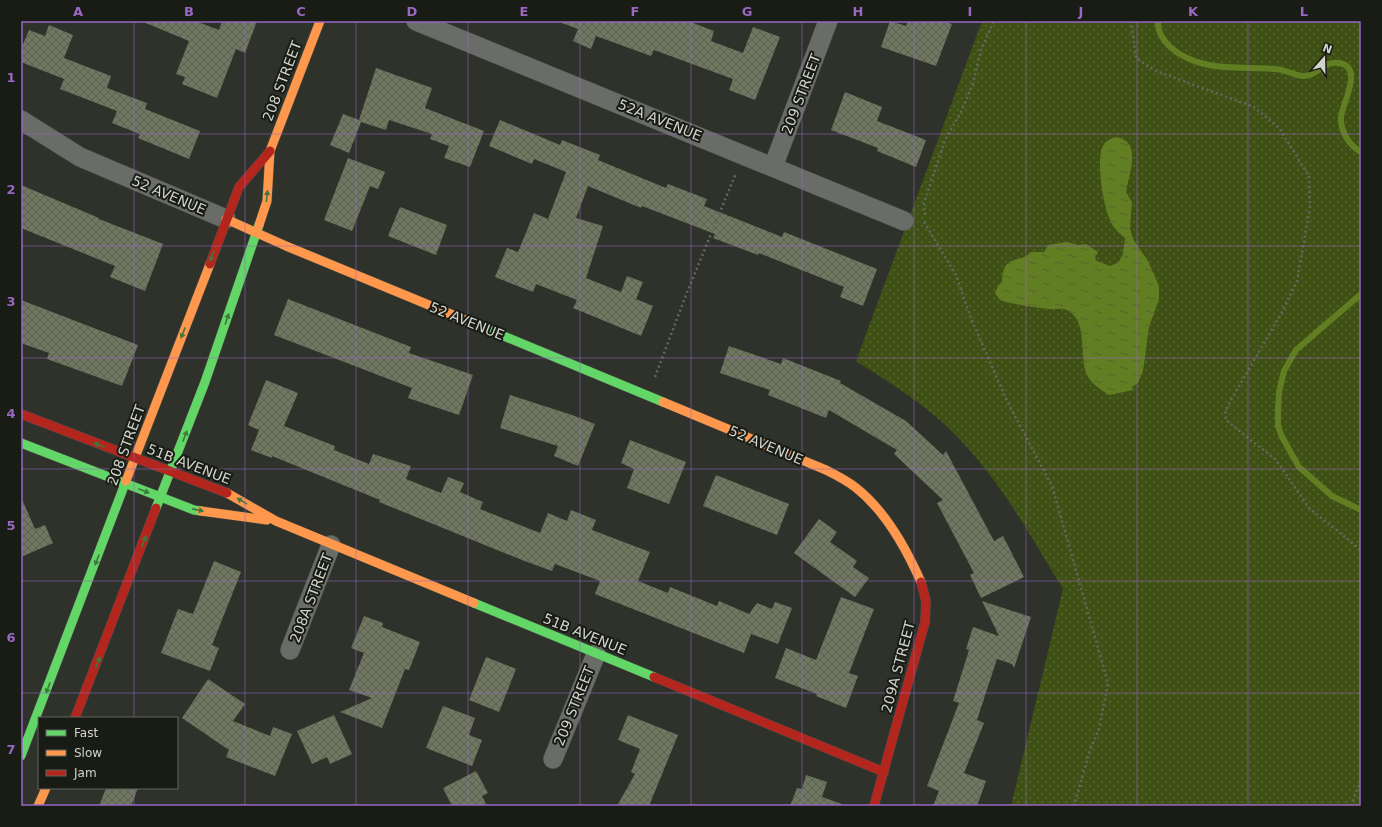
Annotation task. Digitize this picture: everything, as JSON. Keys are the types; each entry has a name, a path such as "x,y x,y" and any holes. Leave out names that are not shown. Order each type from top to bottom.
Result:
{"street":[{"name":"208 STREET","path":"75,717 205,382 268,200 270,151 320,21"},
{"name":"52A AVENUE","path":"416,21 744,154 904,221"},
{"name":"209 STREET","path":"773,167 828,21"},
{"name":"52 AVENUE","path":"21,120 80,157 256,233 826,470 857,488 871,501 898,539"},
{"name":"208 STREET","path":"21,756 239,187 270,151"},
{"name":"51B AVENUE","path":"21,414 234,496 276,521 331,545 884,772"},
{"name":"51B AVENUE","path":"21,443 194,510 276,521"},
{"name":"209A STREET","path":"874,806 925,622 927,606 925,593 919,579 898,539"},
{"name":"208A STREET","path":"290,650 331,545"},
{"name":"209 STREET","path":"553,759 596,654"},
{"path":"38,806 46,789"}],"path":[{"path":"994,21 981,50 962,110 945,140 924,203 925,222 956,275 970,316 1006,401 1052,486 1108,683 1099,729 1090,750 1074,806"},
{"path":"1131,21 1136,58 1156,71 1254,107 1279,128 1308,176 1310,207 1297,281 1282,314 1228,405 1225,414 1226,420 1276,460 1309,508 1361,550"},
{"path":"649,396 686,295 744,154"},
{"path":"904,221 925,222"},
{"path":"1351,806 1361,779"}],"shaded area":[{"path":"982,21 1361,21 1361,806 1011,806 1063,589 1004,494 962,442 951,430 925,408 898,388 856,361"}],"water":[{"path":"1115,137 1124,139 1129,144 1132,151 1131,167 1126,192 1132,202 1130,228 1133,239 1148,261 1159,286 1159,299 1149,327 1143,371 1138,383 1132,387 1133,390 1109,395 1094,384 1087,375 1084,367 1080,329 1077,320 1072,314 1064,309 1038,308 1006,302 1000,300 995,293 998,286 1002,282 1003,273 1008,263 1026,256 1031,252 1044,252 1048,245 1067,242 1078,245 1086,244 1098,252 1095,258 1097,261 1110,266 1119,262 1123,253 1125,238 1110,221 1104,200 1100,175 1101,153 1104,144 1108,140"}],"building":[{"path":"141,21 195,21 219,30 222,21 257,21 245,53 236,49 217,98 182,84 185,77 176,74 189,41"},
{"path":"562,21 688,21 714,31 711,41 743,53 753,27 780,37 755,100 729,90 733,79 654,50 651,56 596,36 591,49 573,41 578,29 562,23"},
{"path":"890,21 906,26 908,21 942,21 952,24 936,66 881,47"},
{"path":"49,25 73,35 64,58 111,76 107,88 147,103 145,109 200,131 189,159 138,138 140,134 112,123 117,111 60,89 64,79 21,62 21,49 29,30 45,36"},
{"path":"376,68 432,88 425,108 484,131 470,167 444,158 449,146 430,139 432,134 389,120 386,130 361,122 349,153 330,145 343,114 359,120"},
{"path":"845,92 882,107 877,121 926,140 916,167 877,151 878,148 831,130"},
{"path":"500,120 560,145 562,140 600,155 598,160 666,188 668,184 707,199 704,206 782,237 784,232 877,269 863,306 840,297 844,287 759,253 758,255 713,238 715,234 642,206 641,208 588,186 576,218 603,226 586,278 621,292 627,276 643,282 636,299 653,306 641,336 573,308 577,300 536,284 533,292 495,277 507,248 518,252 534,213 548,219 566,172 534,159 532,164 489,146"},
{"path":"348,158 385,172 378,189 370,186 352,231 324,220"},
{"path":"21,185 99,219 163,244 145,291 110,277 115,266 21,228"},
{"path":"400,207 447,225 436,255 388,236"},
{"path":"288,299 411,347 409,353 473,375 459,415 408,398 412,388 274,335"},
{"path":"21,300 138,345 122,386 47,359 49,353 21,343"},
{"path":"729,346 781,364 783,358 841,381 840,383 906,421 943,455 946,451 994,541 1003,536 1024,577 981,598 970,575 974,573 937,503 943,500 894,454 897,450 829,410 826,418 768,395 770,390 720,373"},
{"path":"266,380 298,393 284,426 335,446 334,450 369,464 373,454 411,466 406,479 441,493 448,477 464,483 460,492 483,502 480,509 540,533 548,513 567,521 571,510 596,520 592,530 650,552 638,581 668,593 670,587 717,606 719,601 749,614 757,603 772,609 775,602 792,608 778,644 751,634 744,653 595,594 600,581 555,564 552,571 522,560 379,502 380,500 272,456 272,458 251,450 259,430 248,425"},
{"path":"510,395 595,424 578,466 554,456 558,446 500,428"},
{"path":"630,440 686,462 669,504 627,488 634,469 621,463"},
{"path":"716,475 789,504 777,535 703,506"},
{"path":"21,497 35,529 45,525 53,543 21,557"},
{"path":"819,519 837,532 830,542 857,561 853,567 869,578 855,597 794,553"},
{"path":"214,561 241,572 212,645 219,648 210,671 161,653 178,609 193,614"},
{"path":"841,597 874,609 849,673 858,676 846,708 816,696 817,694 775,678 786,648 816,660"},
{"path":"982,601 1031,617 1014,668 1012,664 997,659 977,720 984,723 964,773 986,781 977,806 933,806 939,791 927,786 959,703 953,701 969,650 966,649 973,627 999,636"},
{"path":"364,616 383,623 382,627 420,642 409,670 405,669 382,728 340,712 372,698 349,690 364,653 351,648"},
{"path":"486,657 516,669 499,712 469,700"},
{"path":"208,679 245,704 233,721 270,736 273,727 292,734 275,776 226,757 229,750 182,718"},
{"path":"443,706 475,718 469,735 482,740 472,766 426,748"},
{"path":"334,715 352,754 330,764 327,757 312,764 297,731"},
{"path":"628,715 678,735 649,806 617,806 635,774 631,772 640,749 618,740"},
{"path":"476,771 488,793 482,796 487,806 452,806 443,788"},
{"path":"806,775 827,782 822,797 842,804 841,806 790,806 797,788 802,789"},
{"path":"106,789 138,789 131,806 99,806"}],"waterway":[{"path":"1158,21 1158,29 1161,36 1170,47 1194,61 1207,65 1234,68 1279,69 1304,76 1313,74 1329,64 1340,63 1347,66 1351,79 1350,87 1342,111 1341,122 1349,142 1361,152"},
{"path":"1361,294 1296,350 1284,371 1279,392 1278,411 1278,426 1282,437 1299,467 1332,496 1361,510"}],"traffic: fast":[{"path":"156,508 205,382 259,225"},
{"path":"470,322 663,402"},
{"path":"21,443 194,510 201,511"},
{"path":"21,756 126,481"},
{"path":"474,603 654,677"}],"traffic: slow":[{"path":"259,225 267,201 270,151 320,21"},
{"path":"226,219 286,246 470,322"},
{"path":"126,481 210,264"},
{"path":"663,402 826,470 852,484 866,496 894,530 909,556 921,582"},
{"path":"227,493 276,521 474,603"},
{"path":"201,511 267,520"},
{"path":"38,806 46,789"}],"traffic: jam":[{"path":"210,264 239,187 270,151"},
{"path":"21,414 227,493"},
{"path":"75,717 156,508"},
{"path":"874,806 925,622 926,601 921,582"},
{"path":"654,677 884,772"}]}
